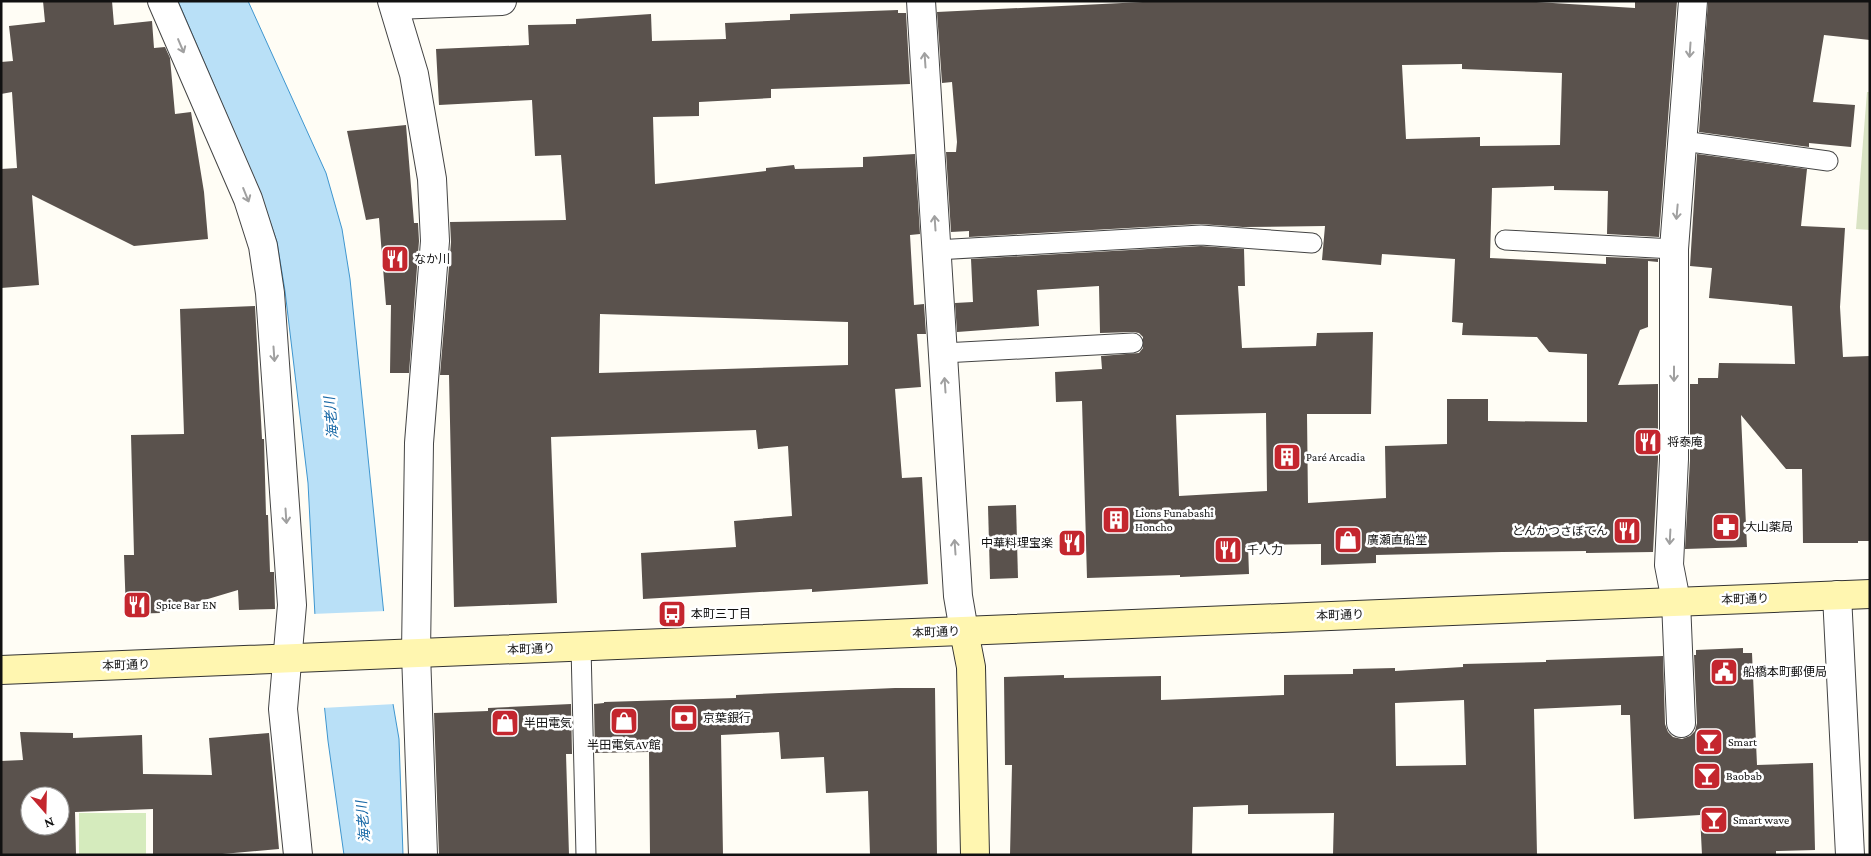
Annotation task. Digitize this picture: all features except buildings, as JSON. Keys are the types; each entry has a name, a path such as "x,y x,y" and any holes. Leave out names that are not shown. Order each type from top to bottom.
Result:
{"street":[{"path":"162,1 248,199 263,246 270,293 292,605 300,658 284,709 298,855"},
{"path":"423,855 408,654 419,443 435,241 432,179 414,74 393,3 502,1"},
{"path":"921,1 958,596 971,667 975,855"},
{"path":"1681,723 1676,601 1668,565 1674,459 1674,249 1693,1"},
{"name":"本町通り","path":"1,670 1870,594"},
{"path":"1837,595 1850,855"}],"lane":[{"path":"1683,141 1828,161"},
{"path":"936,250 1201,235 1312,242"},
{"path":"1504,240 1674,249"},
{"path":"943,353 1133,343"},
{"path":"581,647 586,855"}],"green space":[{"path":"1867,92 1870,92 1870,230 1856,229"},
{"path":"79,813 146,813 146,855 79,855"}],"water":[{"name":"海老川","path":"178,1 248,1 326,173 342,229 350,279 393,704 399,739 403,855 344,855 328,741 315,616 308,483 285,291 277,242 260,192"}],"pier":[{"path":"386,611 395,704 322,708 312,614"}],"place":[{"name":"なか川","path":"395,259"},
{"name":"将泰庵","path":"1648,442"},
{"name":"Paré Arcadia","path":"1287,457"},
{"name":"Lions Funabashi Honcho","path":"1116,520"},
{"name":"大山薬局","path":"1726,527"},
{"name":"とんかつさぼてん","path":"1627,531"},
{"name":"廣瀬直船堂","path":"1348,540"},
{"name":"中華料理宝楽","path":"1072,543"},
{"name":"千人力","path":"1228,550"},
{"name":"Spice Bar EN","path":"137,605"},
{"name":"本町三丁目","path":"672,614"},
{"name":"船橋本町郵便局","path":"1724,672"},
{"name":"京葉銀行","path":"684,718"},
{"name":"半田電気AV館","path":"624,721"},
{"name":"半田電気","path":"505,723"},
{"name":"Smart","path":"1709,742"},
{"name":"Baobab","path":"1707,776"},
{"name":"Smart wave","path":"1714,820"}]}
